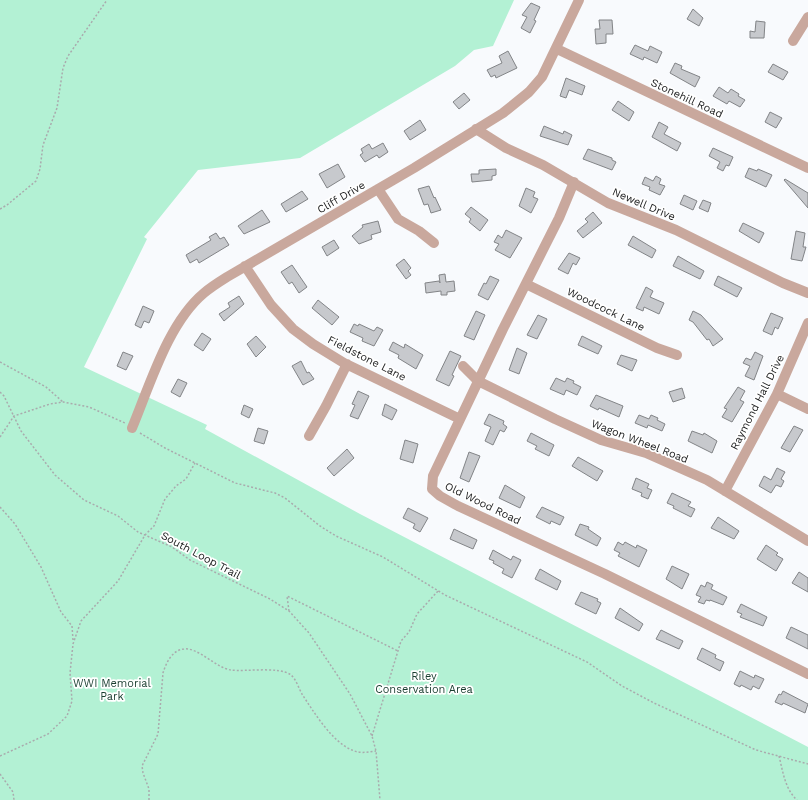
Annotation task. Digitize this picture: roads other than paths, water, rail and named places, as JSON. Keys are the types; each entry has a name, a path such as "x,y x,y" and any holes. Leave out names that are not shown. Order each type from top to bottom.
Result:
{"street":[{"name":"Cliff Drive","path":"132,428 165,350 179,324 204,293 245,266 378,189 503,113 529,92 542,77 557,49 579,0"},
{"path":"793,41 808,17"},
{"name":"Stonehill Road","path":"557,49 808,168"},
{"name":"Newell Drive","path":"476,129 506,148 543,165 608,203 676,230 782,284 808,294"},
{"name":"Old Wood Road","path":"574,182 433,476 432,489 440,496 612,577 808,674"},
{"path":"378,189 398,219 419,231 434,243"},
{"name":"Fieldstone Lane","path":"245,266 271,304 294,329 313,344 347,364 460,419"},
{"name":"Woodcock Lane","path":"526,284 657,348 677,355"},
{"name":"Raymond Hall Drive","path":"725,491 777,394 808,323"},
{"path":"309,436 347,364"},
{"name":"Wagon Wheel Road","path":"463,366 478,381 575,428 602,440 646,453 707,480 808,541"},
{"path":"777,394 808,409"}],"park label":[{"name":"Riley Conservation Area","path":"424,682"},
{"name":"WWI Memorial Park","path":"112,689"}]}
